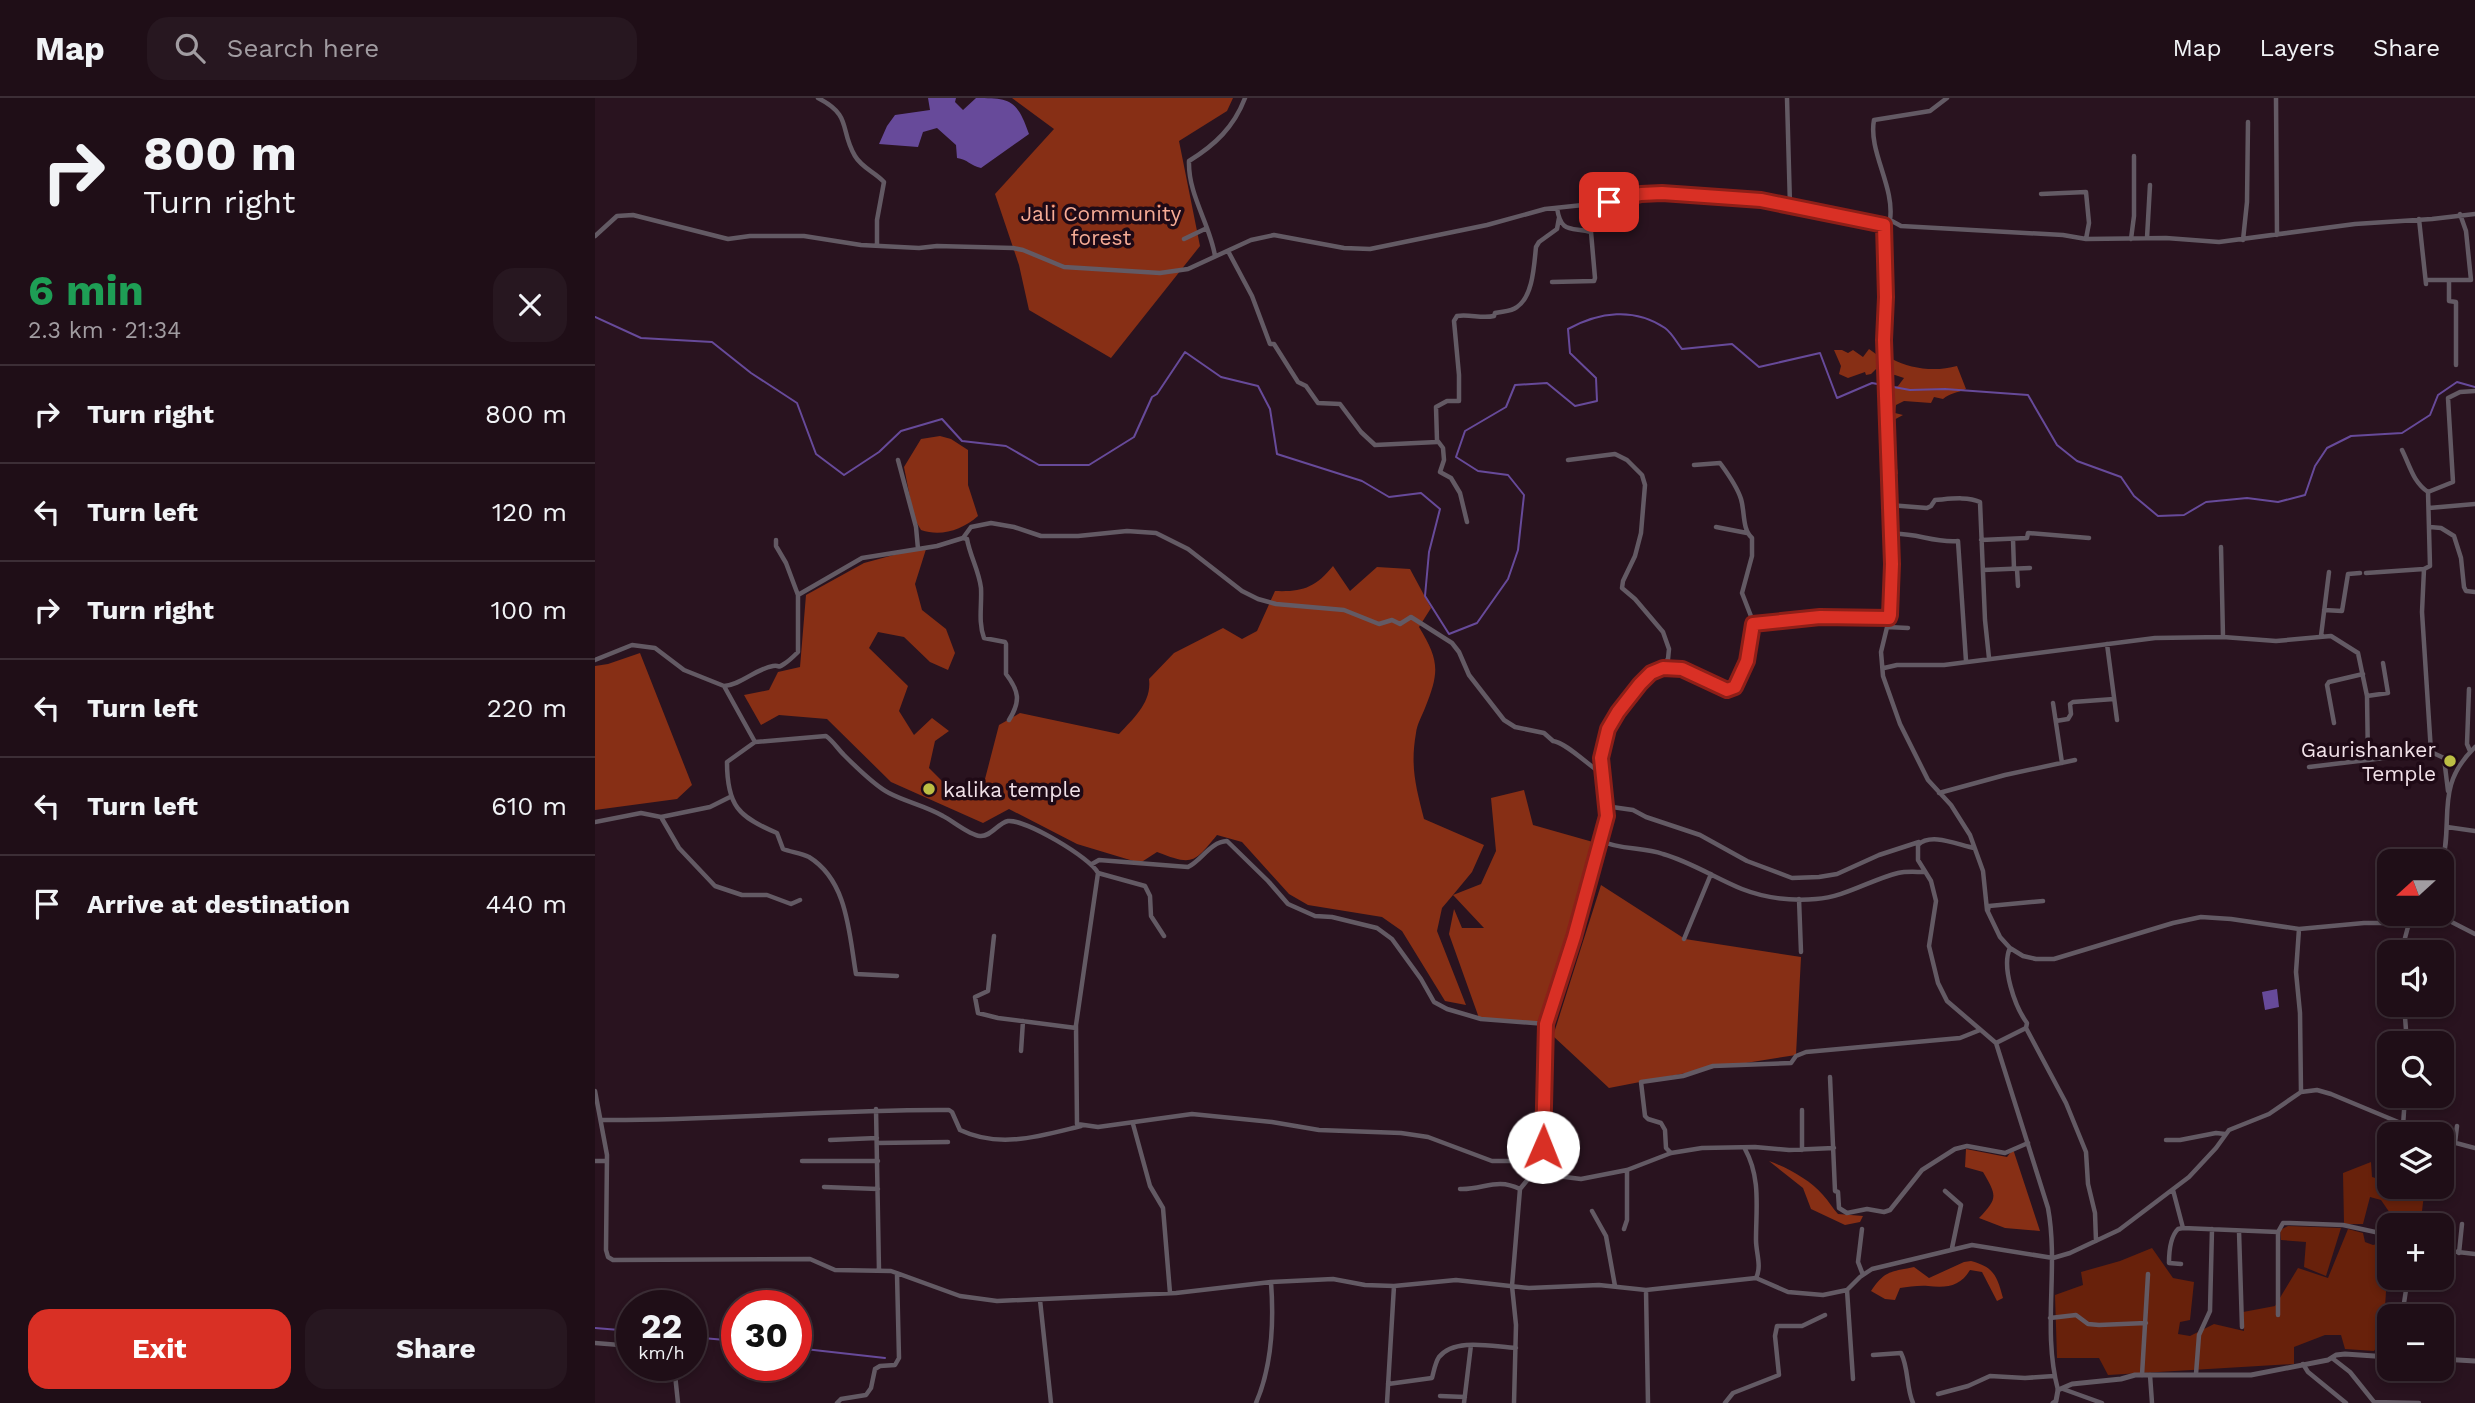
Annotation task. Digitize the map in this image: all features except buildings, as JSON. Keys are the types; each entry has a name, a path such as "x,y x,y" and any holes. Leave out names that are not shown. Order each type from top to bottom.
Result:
{"street":[{"path":"818,98 839,111 855,158 884,182 877,220 877,246"},
{"path":"1215,256 1191,183 1189,162 1230,128 1245,98"},
{"path":"1787,98 1790,205"},
{"path":"1947,98 1930,111 1874,120 1874,133 1890,198 1889,220 1884,225 1889,618 1881,652 1887,690 1900,724 1928,780 1961,820 1974,848 1983,871 1987,910 2000,937 2010,948 2023,956 2054,959 2201,917 2299,929 2377,923"},
{"path":"2276,98 2277,234"},
{"path":"2243,240 2247,202 2248,122"},
{"path":"2131,239 2134,216 2134,156"},
{"path":"2147,239 2150,186"},
{"path":"2041,194 2087,192 2089,223 2086,239"},
{"path":"595,236 617,216 633,215 729,239 750,236 804,236 877,246 1013,248 1064,267 1160,272 1188,269 1251,240 1274,235 1344,248 1370,249 1557,208 1621,201 1641,194 1761,200 1884,225"},
{"path":"1552,282 1594,281 1595,278 1591,232 1568,229 1561,224 1557,208"},
{"path":"2419,219 2426,282 2471,280 2466,231 2461,214"},
{"path":"1889,220 1901,226 2063,235 2086,239 2166,238 2200,242 2243,240 2355,224 2475,214"},
{"path":"1467,522 1460,493 1451,478 1440,472 1444,460 1443,448 1436,433 1436,407 1447,401 1459,401 1454,321 1457,316 1490,317 1495,313 1519,307 1529,293 1536,247 1557,229 1559,218"},
{"path":"1184,239 1207,228"},
{"path":"1228,251 1252,296 1270,344 1274,344 1298,382 1306,386 1318,403 1340,404 1361,432 1375,445 1439,442"},
{"path":"2449,281 2449,301 2456,302 2456,365"},
{"path":"2428,492 2453,482 2448,398 2460,392 2475,391"},
{"path":"2402,450 2413,477 2428,492"},
{"path":"1514,1403 1516,1325 1513,1286 1520,1189 1539,1161 1544,1134 1546,1024 1568,960 1607,816 1601,758 1608,729 1618,712 1640,684 1668,659 1667,639 1663,632 1622,585 1639,545 1645,485 1642,475 1627,460 1615,454 1569,460"},
{"path":"898,460 916,527 918,549"},
{"path":"1694,465 1720,463 1741,499 1747,533"},
{"path":"2366,573 2424,569 2430,566 2428,492"},
{"path":"1889,505 1927,508 1935,499 1980,502 1989,658"},
{"path":"2429,508 2475,504"},
{"path":"798,596 862,558 963,538 971,527 981,523 1014,527 1041,536 1078,536 1127,531 1156,533 1188,549 1242,591 1258,599 1276,604 1344,610 1379,624 1392,620 1400,624 1411,617 1452,643 1469,675 1504,720 1515,727 1544,733 1601,773"},
{"path":"1658,670 1668,667 1682,669 1727,690 1735,687 1747,661 1753,624 1742,593 1753,547 1752,538 1747,533 1716,527"},
{"path":"2430,527 2441,528 2454,536 2461,558 2464,587 2466,591 2475,592"},
{"path":"1890,534 1907,533 1938,542 1958,541 1966,661"},
{"path":"1981,540 2027,538 2028,533 2089,538"},
{"path":"963,538 967,539 981,588 984,638 1006,644 1006,674 1016,686 1017,699 1009,720"},
{"path":"2013,539 2018,586"},
{"path":"595,660 632,645 655,648 684,670 724,685 733,685 772,666 780,667 797,652 798,596 786,563 776,546 776,540"},
{"path":"2221,547 2224,637"},
{"path":"1983,570 2030,568"},
{"path":"2424,569 2422,612 2431,752"},
{"path":"2321,636 2329,572"},
{"path":"2324,610 2342,611 2347,575 2360,573"},
{"path":"1753,624 1820,617 1889,618"},
{"path":"1887,627 1908,628"},
{"path":"1884,668 1897,665 1931,666 2155,638 2224,637 2276,641 2331,636 2357,653 2367,696 2368,760"},
{"path":"2107,644 2117,720"},
{"path":"2367,696 2388,693 2383,663"},
{"path":"2334,723 2327,685 2329,682 2363,674"},
{"path":"724,685 755,742"},
{"path":"2469,689 2467,744 2470,751"},
{"path":"2056,721 2068,719 2071,713 2070,704 2073,702 2115,699"},
{"path":"2053,703 2062,763"},
{"path":"897,976 856,974 848,922 833,883 823,869 807,856 783,849 777,834 748,818 730,797 727,762 755,742 826,736 842,754 888,793 932,810 978,836 988,834 1009,821 1018,822 1054,840 1092,864 1098,873 1145,886 1150,896 1151,916 1164,936"},
{"path":"2448,790 2456,772 2475,747"},
{"path":"2309,767 2431,752 2444,758 2448,790 2446,849"},
{"path":"1939,793 2075,760"},
{"path":"595,822 641,813 661,817 710,807 730,797"},
{"path":"1605,806 1633,810 1700,835 1747,861 1792,878 1837,874 1879,855 1924,840 1948,841 1974,848"},
{"path":"661,817 679,848 715,886 742,895 767,895 791,904 800,900"},
{"path":"2447,827 2475,831"},
{"path":"1092,864 1099,860 1188,867 1219,842 1227,841 1288,904 1315,916 1332,917 1377,928 1392,939 1434,1002 1481,1019 1546,1024"},
{"path":"1601,841 1689,862 1742,889 1761,895 1799,899 1825,898 1898,873 1925,872"},
{"path":"1920,842 1917,854 1931,881 1936,901 1929,946 1938,983 1947,1001 1996,1044 2048,1208 2053,1233 2050,1318 2051,1359 2055,1376 2061,1390 2102,1403"},
{"path":"1082,1126 1077,1124 1076,1119 1076,1028 1098,873"},
{"path":"1684,939 1711,874"},
{"path":"1799,899 1801,952"},
{"path":"1987,910 1989,906 2043,901"},
{"path":"2454,923 2475,934"},
{"path":"2299,929 2296,972 2300,1013 2301,1092"},
{"path":"994,936 988,991 975,997 978,1013 1076,1028"},
{"path":"2010,948 2007,955 2010,979 2018,1010 2066,1103 2086,1152 2088,1184 2095,1213 2096,1241"},
{"path":"1021,1051 1023,1021"},
{"path":"1996,1044 2026,1028"},
{"path":"1671,1153 1666,1148 1665,1130 1661,1123 1645,1116 1641,1082 1683,1076 1713,1066 1791,1063 1795,1056 1806,1052 1960,1038 1980,1030"},
{"path":"1830,1077 1835,1191 1838,1192 1839,1208 1847,1213 1867,1209 1884,1212 1890,1210 1922,1170 1955,1149 1967,1146 2005,1153 2028,1143"},
{"path":"595,1091 607,1161 606,1250 613,1260 810,1259 835,1270 897,1274 960,1296 982,1300 1040,1300 1170,1293 1271,1282 1336,1279 1364,1285 1394,1286 1456,1280 1535,1289 1615,1286 1646,1290 1756,1278 1787,1292 1823,1295 1847,1290 1872,1269 1952,1248 1993,1246 2053,1258 2096,1241 2119,1230 2173,1190 2201,1166 2229,1130 2269,1114 2301,1092 2317,1090 2331,1094 2394,1122"},
{"path":"601,1120 669,1120 876,1109 949,1110 960,1130 991,1140 1032,1139 1082,1126 1133,1124 1192,1114 1319,1130 1401,1133 1428,1137 1492,1161 1539,1161"},
{"path":"876,1109 879,1271"},
{"path":"1802,1150 1803,1110"},
{"path":"1133,1124 1150,1186 1163,1208 1170,1293"},
{"path":"2457,1126 2455,1143 2475,1148"},
{"path":"595,1132 602,1132"},
{"path":"2166,1140 2225,1134"},
{"path":"830,1140 948,1142"},
{"path":"1533,1173 1581,1179 1627,1170 1671,1153 1702,1148 1834,1148"},
{"path":"1745,1148 1754,1168 1758,1192 1756,1237 1759,1267 1756,1278"},
{"path":"595,1161 607,1161"},
{"path":"802,1161 878,1161"},
{"path":"1624,1229 1627,1220 1627,1170"},
{"path":"1460,1189 1496,1183 1511,1184 1520,1189"},
{"path":"824,1187 878,1189"},
{"path":"2173,1190 2183,1228"},
{"path":"1945,1191 1961,1205 1952,1248"},
{"path":"1592,1211 1606,1236 1615,1286"},
{"path":"2278,1315 2278,1232 2283,1223 2343,1225 2377,1232"},
{"path":"2459,1252 2462,1224"},
{"path":"2181,1264 2169,1262 2172,1235 2178,1228 2278,1232"},
{"path":"1863,1229 1858,1262 1863,1275"},
{"path":"2196,1374 2199,1335 2210,1311 2212,1229"},
{"path":"2239,1231 2242,1326"},
{"path":"2454,1251 2475,1254"},
{"path":"837,1403 841,1399 866,1395 871,1388 875,1369 895,1365 899,1358 897,1274"},
{"path":"2142,1375 2148,1274"},
{"path":"1257,1403 1268,1365 1272,1320 1271,1282"},
{"path":"1387,1403 1394,1286"},
{"path":"1646,1290 1648,1403"},
{"path":"1847,1290 1853,1379"},
{"path":"2404,1304 2406,1290"},
{"path":"1040,1300 1051,1403"},
{"path":"1724,1403 1733,1393 1779,1375 1775,1336 1777,1326 1802,1326 1825,1315"},
{"path":"2050,1318 2076,1315 2088,1324 2099,1325 2145,1323"},
{"path":"595,1343 616,1345"},
{"path":"1388,1384 1429,1380 1437,1359 1445,1350 1471,1345 1516,1348"},
{"path":"1440,1396 1464,1400 1471,1345"},
{"path":"1873,1354 1901,1353 1913,1403"},
{"path":"2053,1403 2061,1390 2072,1384 2142,1375 2251,1375 2328,1360 2345,1354 2377,1356"},
{"path":"2332,1358 2350,1372 2374,1402 2419,1403"},
{"path":"2454,1360 2475,1361"},
{"path":"2303,1364 2346,1403"},
{"path":"2150,1375 2152,1403"},
{"path":"1938,1394 1968,1386 1990,1376 2055,1376"},
{"path":"676,1381 678,1403"}],"shaded area":[{"path":"928,98 956,98 955,102 963,110 976,98 1005,100 1021,114 1029,134 981,168 957,158 956,145 937,128 923,132 918,147 879,144 895,115 930,110"},
{"path":"2277,989 2279,1007 2265,1010 2262,992"},
{"path":"2371,1162 2372,1177 2377,1178 2377,1199 2370,1197 2363,1224 2344,1224 2343,1173"},
{"path":"2377,1199 2424,1199 2422,1211 2410,1213 2390,1213"},
{"path":"2288,1226 2341,1228 2326,1276 2304,1267 2306,1242 2281,1240 2280,1230"},
{"path":"2348,1229 2363,1233 2365,1242 2377,1244 2377,1290 2386,1290 2385,1304 2377,1304 2377,1347 2374,1351 2345,1349 2341,1335 2325,1335 2294,1347 2294,1364 2108,1375 2099,1358 2057,1358 2055,1295 2083,1285 2081,1272 2152,1248 2173,1278 2194,1282 2190,1320 2180,1322 2178,1334 2190,1336 2214,1324 2244,1331 2243,1312 2275,1306 2298,1268 2328,1278"}],"green space":[{"name":"Jali Community forest","path":"1012,98 1233,98 1227,111 1179,141 1200,246 1111,358 1029,310 1019,265 995,194 1054,129"},
{"path":"1869,349 1880,357 1877,368 1871,374 1866,375 1865,372 1848,378 1839,374 1841,366 1834,350 1848,353 1853,350 1863,357"},
{"path":"1892,359 1923,368 1957,366 1966,389 1943,399 1934,397 1931,403 1904,401 1896,405 1895,413 1903,415 1890,422 1892,451 1898,474 1887,477 1881,393 1898,386 1904,378 1882,374 1881,367"},
{"path":"940,436 951,439 968,450 968,485 978,516 958,528 936,533 921,530 914,518 904,467 921,439"},
{"path":"927,546 915,584 922,610 946,629 955,653 948,670 930,662 904,637 878,632 869,648 908,686 899,711 914,735 932,718 949,731 935,741 929,768 946,785 978,795 985,779 999,725 1020,713 1119,734 1145,702 1149,679 1174,653 1223,628 1242,639 1257,631 1275,591 1293,591 1314,584 1333,566 1350,591 1377,567 1410,569 1431,608 1419,627 1434,657 1435,666 1433,684 1417,726 1414,745 1415,777 1424,819 1484,845 1472,872 1442,908 1437,931 1466,1005 1445,1001 1402,931 1382,917 1308,905 1289,894 1242,842 1217,835 1192,859 1178,859 1157,852 1140,863 1077,844 1009,809 983,823 891,782 827,719 779,715 761,725 744,695 769,690 778,672 800,667 806,595 864,563"},
{"path":"640,653 692,785 677,799 595,810 595,666"},
{"path":"1524,790 1533,825 1600,844 1542,1023 1479,1018 1449,934 1454,909 1462,928 1484,928 1453,895 1481,884 1496,851 1491,798"},
{"path":"1601,885 1685,939 1801,957 1796,1055 1609,1088 1553,1036"},
{"path":"1966,1149 2007,1157 2013,1149 2040,1231 2005,1228 1979,1218 1990,1206 1993,1192 1983,1172 1965,1167"},
{"path":"1769,1161 1812,1184 1838,1214 1863,1216 1860,1222 1845,1225 1811,1209 1803,1188"},
{"path":"1971,1261 1990,1270 1999,1284 2003,1298 1997,1301 1982,1272 1970,1270 1962,1280 1952,1285 1900,1288 1895,1300 1885,1299 1871,1291 1880,1279 1894,1271 1914,1267 1929,1278"}],"waterway":[{"path":"595,317 641,338 712,342 751,373 797,403 816,454 844,475 879,452 901,431 942,419 962,441 1006,446 1039,465 1089,465 1134,437 1152,397 1157,394 1185,352 1221,377 1258,386 1270,409 1277,454 1362,481 1389,497 1421,493 1440,509 1429,552 1425,596 1449,634 1477,623 1508,579 1518,550 1524,495 1508,475 1478,471 1456,457 1465,431 1506,407 1515,385 1547,383 1575,406 1597,401 1596,378 1570,353 1568,329 1604,316 1629,315 1653,321 1668,330 1682,349 1732,344 1759,367 1820,353 1837,398 1872,383 1910,390 1945,389 2028,395 2057,445 2077,461 2121,477 2134,496 2158,516 2184,515 2206,502 2247,498 2278,502 2305,495 2315,466 2327,448 2351,436 2402,433 2430,415 2438,395 2457,382 2475,387"},
{"path":"595,1328 616,1330"},
{"path":"707,1338 721,1340"},
{"path":"812,1350 885,1358"}],"place":[{"name":"Gaurishanker Temple","path":"2450,761"},
{"name":"kalika temple","path":"929,789"}],"route":[{"path":"1543,1147 1546,1024 1568,960 1602,839 1607,816 1601,758 1608,729 1618,712 1651,673 1663,668 1682,669 1727,690 1735,687 1747,661 1753,624 1820,617 1889,618 1890,615 1892,564 1887,477 1884,225 1761,200 1662,193 1641,194 1609,202"}]}
